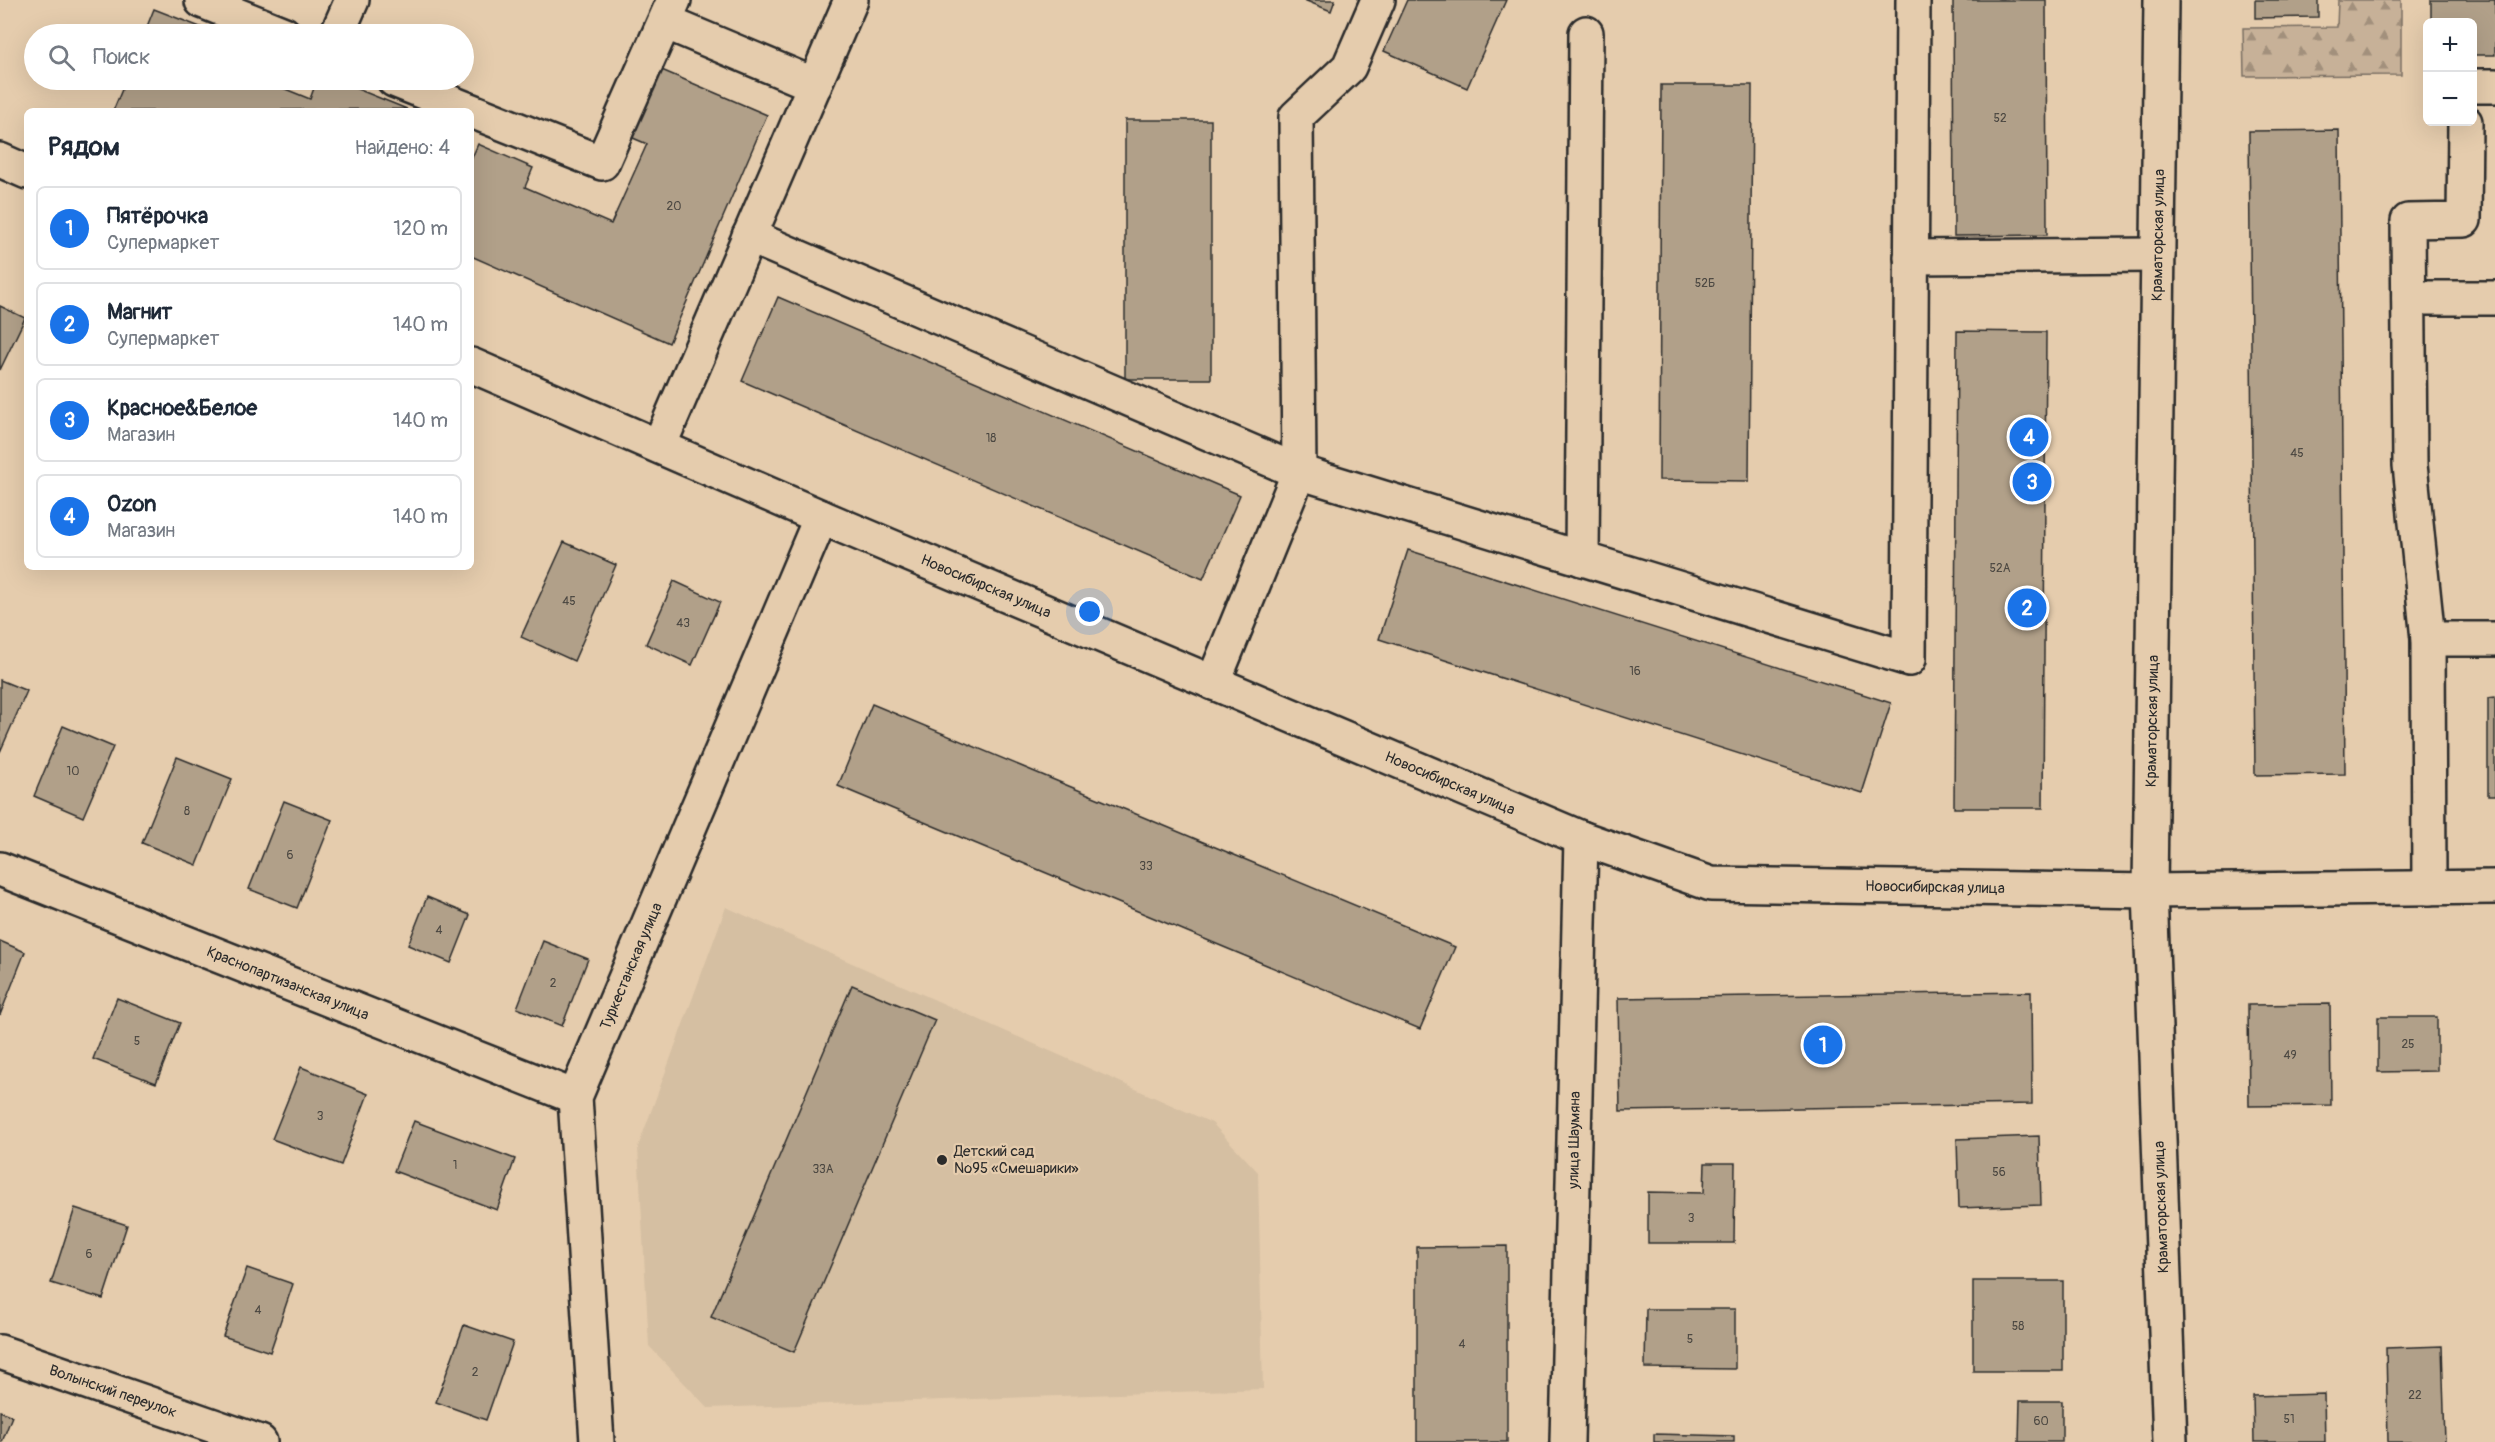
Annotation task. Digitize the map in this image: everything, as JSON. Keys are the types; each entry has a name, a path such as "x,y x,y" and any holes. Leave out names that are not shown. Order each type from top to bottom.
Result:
{"main road":[{"path":"341,24 352,0"},
{"path":"659,446 851,0"},
{"path":"1213,683 1299,472 1296,117 1349,67 1378,0"},
{"path":"749,236 1299,472 1909,659 1913,0"},
{"name":"Краматорская улица","path":"2161,0 2150,891 2170,1442"},
{"path":"202,1 259,24"},
{"path":"474,115 602,163 669,11 815,85"},
{"path":"1582,559 1586,33"},
{"path":"2477,86 2495,86"},
{"path":"416,90 456,108"},
{"path":"2429,888 2428,639 2410,465 2408,221 2464,220 2465,126"},
{"path":"0,160 24,171"},
{"path":"1911,257 2158,255"},
{"path":"2409,298 2495,298"},
{"name":"Новосибирская улица","path":"474,366 821,517 1581,838 1711,884 2150,891 2495,887"},
{"name":"Туркестанская улица","path":"597,1442 575,1097 821,517"},
{"path":"2428,639 2495,639"},
{"name":"улица Шаумяна","path":"1567,1442 1581,838"},
{"name":"Краснопартизанская улица","path":"0,869 575,1097"},
{"name":"Волынский переулок","path":"0,1352 260,1442"}],"shaded area":[{"name":"Детский сад №95 «Смешарики»","path":"726,907 1212,1123 1258,1172 1263,1389 708,1408 649,1346 638,1147"}],"green space":[{"path":"2338,0 2401,0 2401,75 2244,76 2243,28 2337,27"}],"building":[{"path":"1304,0 1335,0 1331,11"},
{"path":"1407,0 1506,0 1467,88 1384,51"},
{"path":"1953,0 2046,0 2047,235 1954,236"},
{"path":"2255,0 2318,0 2318,17 2255,18"},
{"path":"2431,0 2495,0 2495,55 2477,55 2477,18 2431,18"},
{"path":"154,9 192,24 148,24"},
{"path":"657,68 767,115 669,343 474,257 474,153 478,144 533,168 525,187 611,224 647,144 626,135"},
{"path":"1661,85 1752,85 1749,481 1659,480"},
{"path":"122,90 288,90 310,99 313,90 360,90 405,108 114,108"},
{"path":"1125,120 1211,120 1211,379 1125,379"},
{"path":"2339,130 2345,774 2255,775 2249,131"},
{"path":"778,297 1240,495 1203,579 742,381"},
{"path":"0,306 24,318 24,320 0,370"},
{"path":"1957,331 2046,332 2043,808 1954,808"},
{"path":"564,542 616,565 574,661 521,637"},
{"path":"1408,550 1891,703 1862,793 1379,639"},
{"path":"674,581 720,602 692,665 646,644"},
{"path":"0,680 27,691 0,752"},
{"path":"2495,697 2495,796 2488,796 2488,698"},
{"path":"872,704 1455,947 1420,1029 838,786"},
{"path":"63,726 113,747 83,817 34,796"},
{"path":"177,757 232,779 197,865 142,843"},
{"path":"284,801 332,820 297,908 249,889"},
{"path":"427,897 470,915 451,963 408,945"},
{"path":"0,941 25,952 0,1015"},
{"path":"543,941 588,959 562,1026 517,1008"},
{"path":"852,985 935,1020 794,1352 711,1317"},
{"path":"2031,992 2032,1104 1620,1111 1618,998"},
{"path":"117,998 180,1023 156,1083 93,1059"},
{"path":"2330,1004 2331,1105 2249,1106 2248,1005"},
{"path":"2378,1017 2437,1017 2437,1071 2378,1072"},
{"path":"301,1067 368,1094 341,1165 272,1139"},
{"path":"414,1121 515,1159 497,1210 394,1171"},
{"path":"2039,1136 2041,1205 1959,1208 1957,1139"},
{"path":"1705,1163 1735,1163 1734,1243 1648,1243 1648,1192 1704,1193"},
{"path":"75,1208 127,1225 103,1299 51,1283"},
{"path":"1507,1246 1507,1442 1417,1442 1417,1247"},
{"path":"247,1268 293,1284 270,1352 223,1336"},
{"path":"1973,1281 2063,1281 2063,1371 1973,1371"},
{"path":"1646,1309 1735,1309 1735,1369 1645,1368"},
{"path":"464,1325 513,1342 486,1420 436,1402"},
{"path":"2442,1346 2445,1442 2388,1442 2386,1348"},
{"path":"2324,1394 2325,1442 2254,1442 2253,1396"},
{"path":"2020,1401 2062,1401 2062,1442 2019,1442"},
{"path":"0,1411 12,1416 2,1442 0,1442"},
{"path":"1654,1434 1734,1436 1734,1442 1654,1442"}],"place":[{"name":"Ozon","path":"2029,437"},
{"name":"Красное&Белое","path":"2032,482"},
{"name":"Магнит","path":"2027,608"},
{"name":"Пятёрочка","path":"1823,1045"},
{"name":"Детский сад №95 «Смешарики»","path":"942,1160"}]}
